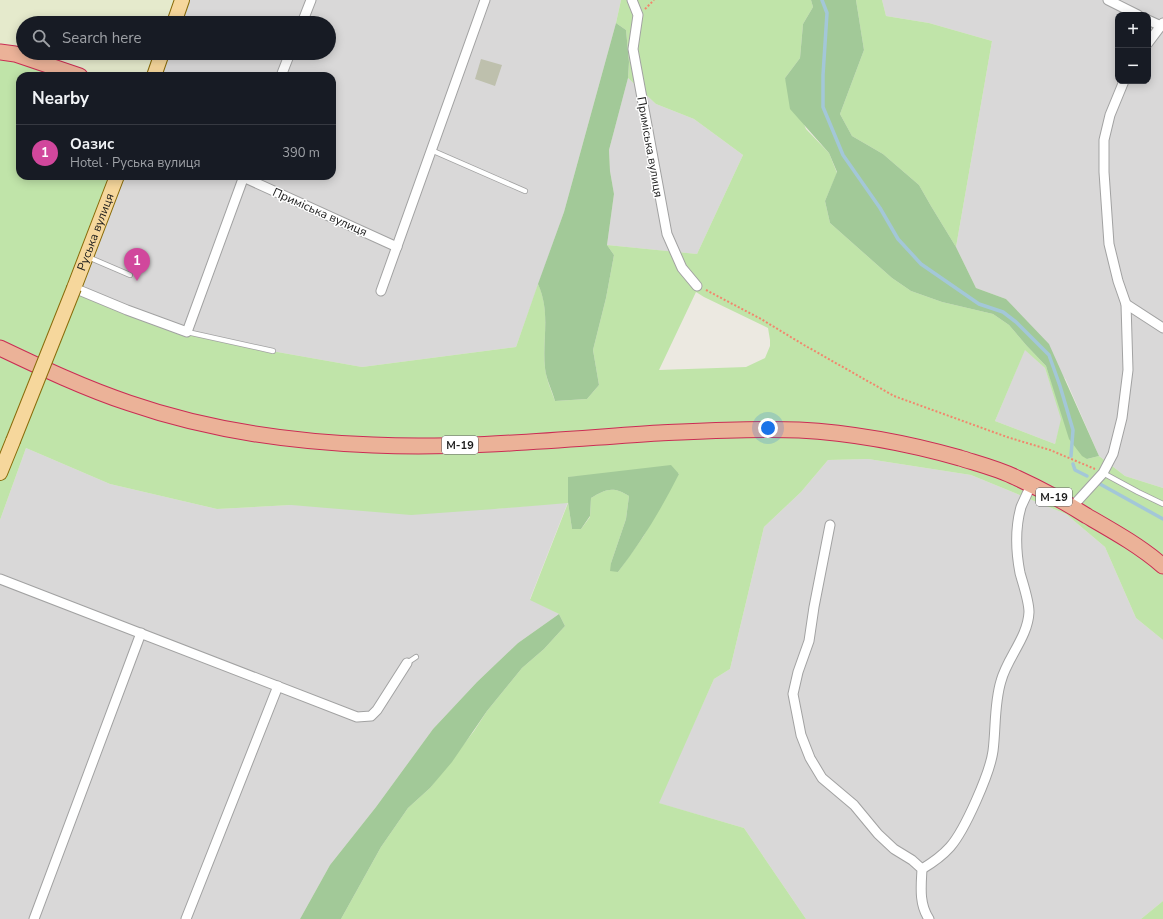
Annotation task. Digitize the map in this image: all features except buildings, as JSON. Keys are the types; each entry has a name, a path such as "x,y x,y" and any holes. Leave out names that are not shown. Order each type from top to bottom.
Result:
{"highway":[{"path":"0,52 16,54"},
{"path":"33,60 68,72"},
{"name":"М-19","path":"0,348 86,387 129,403 184,419 298,440 375,445 470,445 747,429 798,430 884,439 933,450 1008,474 1072,507 1123,538 1163,566"}],"main road":[{"path":"176,16 182,0"},
{"path":"155,72 160,60"},
{"name":"Руська вулиця","path":"0,473 87,256 116,180"}],"street":[{"path":"305,16 311,0"},
{"path":"381,291 485,0"},
{"name":"Приміська вулиця","path":"632,0 638,15 633,49 667,234 682,268 697,286"},
{"path":"1108,0 1132,12"},
{"path":"1151,21 1162,24 1151,40"},
{"path":"283,72 287,60"},
{"path":"1072,507 1103,473 1113,454 1122,418 1128,370 1126,304 1118,281 1109,244 1104,172 1104,140 1110,115 1123,84"},
{"name":"Приміська вулиця","path":"187,332 243,180"},
{"name":"Приміська вулиця","path":"251,180 397,247"},
{"path":"74,288 127,310 187,332"},
{"path":"1126,304 1163,328"},
{"path":"922,869 931,864 951,846 961,831 983,784 993,752 997,700 1001,681 1019,644 1027,623 1029,611 1018,564 1017,540 1020,512 1031,485"},
{"path":"830,525 809,641 798,672 794,694 801,735 810,758 822,778 854,805 878,834 894,849 912,860 922,869"},
{"path":"0,579 357,717 371,716 377,710 408,663"},
{"path":"34,919 141,633"},
{"path":"186,919 278,686"},
{"path":"922,869 921,896 925,912 929,919"}],"lane":[{"path":"431,150 525,191"},
{"path":"87,256 130,275"},
{"path":"187,332 273,351"},
{"path":"1103,473 1163,504"},
{"path":"408,663 416,657"}],"path":[{"path":"697,286 761,320 894,396 1007,437 1050,450 1103,473"}],"shaded area":[{"path":"0,0 185,0 179,16 16,16 16,52 0,49"},
{"path":"185,0 621,0 564,212 516,347 362,367 266,350 187,332 77,292 118,180 336,180 336,72 158,72 162,60 336,60 336,16 179,16"},
{"path":"882,0 1163,0 1163,488 1125,476 1099,456 1066,380 1006,299 976,288 956,247 992,41 929,23 886,16"},
{"path":"481,59 502,65 495,86 475,79"},
{"path":"41,60 162,60 158,72 76,72"},
{"path":"628,78 656,104 694,119 743,155 697,254 607,245 614,194 610,171 609,150"},
{"path":"1025,349 1045,368 1062,419 1055,444 995,421"},
{"path":"26,448 110,484 217,509 291,505 495,509 568,502 530,599 559,614 518,643 477,682 433,729 376,807 330,865 300,919 0,919 0,520"},
{"path":"868,459 971,475 1066,514 1105,547 1136,618 1163,640 1163,901 1141,919 806,919 744,828 658,803 714,679 730,669 764,527 801,492 828,460"}],"green space":[{"path":"621,0 811,0 813,7 803,24 800,58 785,78 806,129 829,153 837,173 825,201 830,223 892,278 911,291 942,302 993,314 1009,325 1046,366 1061,410 1087,459 1099,456 1125,476 1163,488 1163,640 1136,618 1105,547 1066,514 971,475 868,459 828,460 801,492 764,527 730,669 714,679 659,803 744,828 806,919 341,919 381,847 408,808 430,788 474,731 487,711 522,668 544,649 565,626 559,614 530,600 568,503 411,515 291,505 217,509 110,484 26,448 0,520 0,49 16,52 16,60 41,60 76,72 16,72 16,180 118,180 77,291 172,327 266,350 362,367 516,347 538,284 542,294 545,315 544,357 546,372 555,401 587,399 599,385 593,350 606,298 614,255 607,245 697,254 743,155 694,119 656,104 628,78 629,62 626,30 616,23","holes":["696,292 768,328 770,346 765,358 746,367 659,370","1025,350 1045,368 1061,419 1055,444 995,421","679,473 643,537 618,572 611,563 626,519 629,496 614,490 605,491 596,495 591,498 590,517 581,529 572,529 568,502 568,477"]},
{"path":"811,0 856,0 864,50 840,114 852,136 883,154 919,185 956,247 976,288 1006,299 1049,344 1099,456 1087,459 1082,456 1069,439 1046,366 1009,325 993,314 942,302 911,291 892,278 830,223 825,201 837,172 829,153 790,109 785,78 800,58 803,24 813,7"},
{"path":"856,0 882,0 886,16 929,23 992,41 956,247 919,185 883,154 852,136 840,114 864,50"},
{"path":"616,23 626,30 629,62 628,78 609,150 610,171 614,194 607,245 614,255 606,298 593,350 599,385 587,399 555,401 546,372 544,357 544,305 538,284 564,212"},
{"path":"671,465 679,474 659,512 618,572 610,571 611,563 626,519 629,496 614,490 605,491 596,495 591,498 590,516 581,529 572,529 568,502 568,477"},
{"path":"559,614 565,626 544,649 522,668 487,711 452,762 430,788 408,808 381,847 341,919 300,919 330,865 376,807 433,729 477,682 518,643"},
{"path":"1163,901 1163,919 1141,919"}],"waterway":[{"path":"822,0 827,13 823,75 823,107 843,155 880,208 898,239 921,264 979,304 1003,312 1016,322 1049,355 1073,430 1071,456"},
{"path":"1073,464 1075,470 1087,476"},
{"path":"1100,484 1163,519"}],"place":[{"name":"Оазис","path":"137,281"}]}
